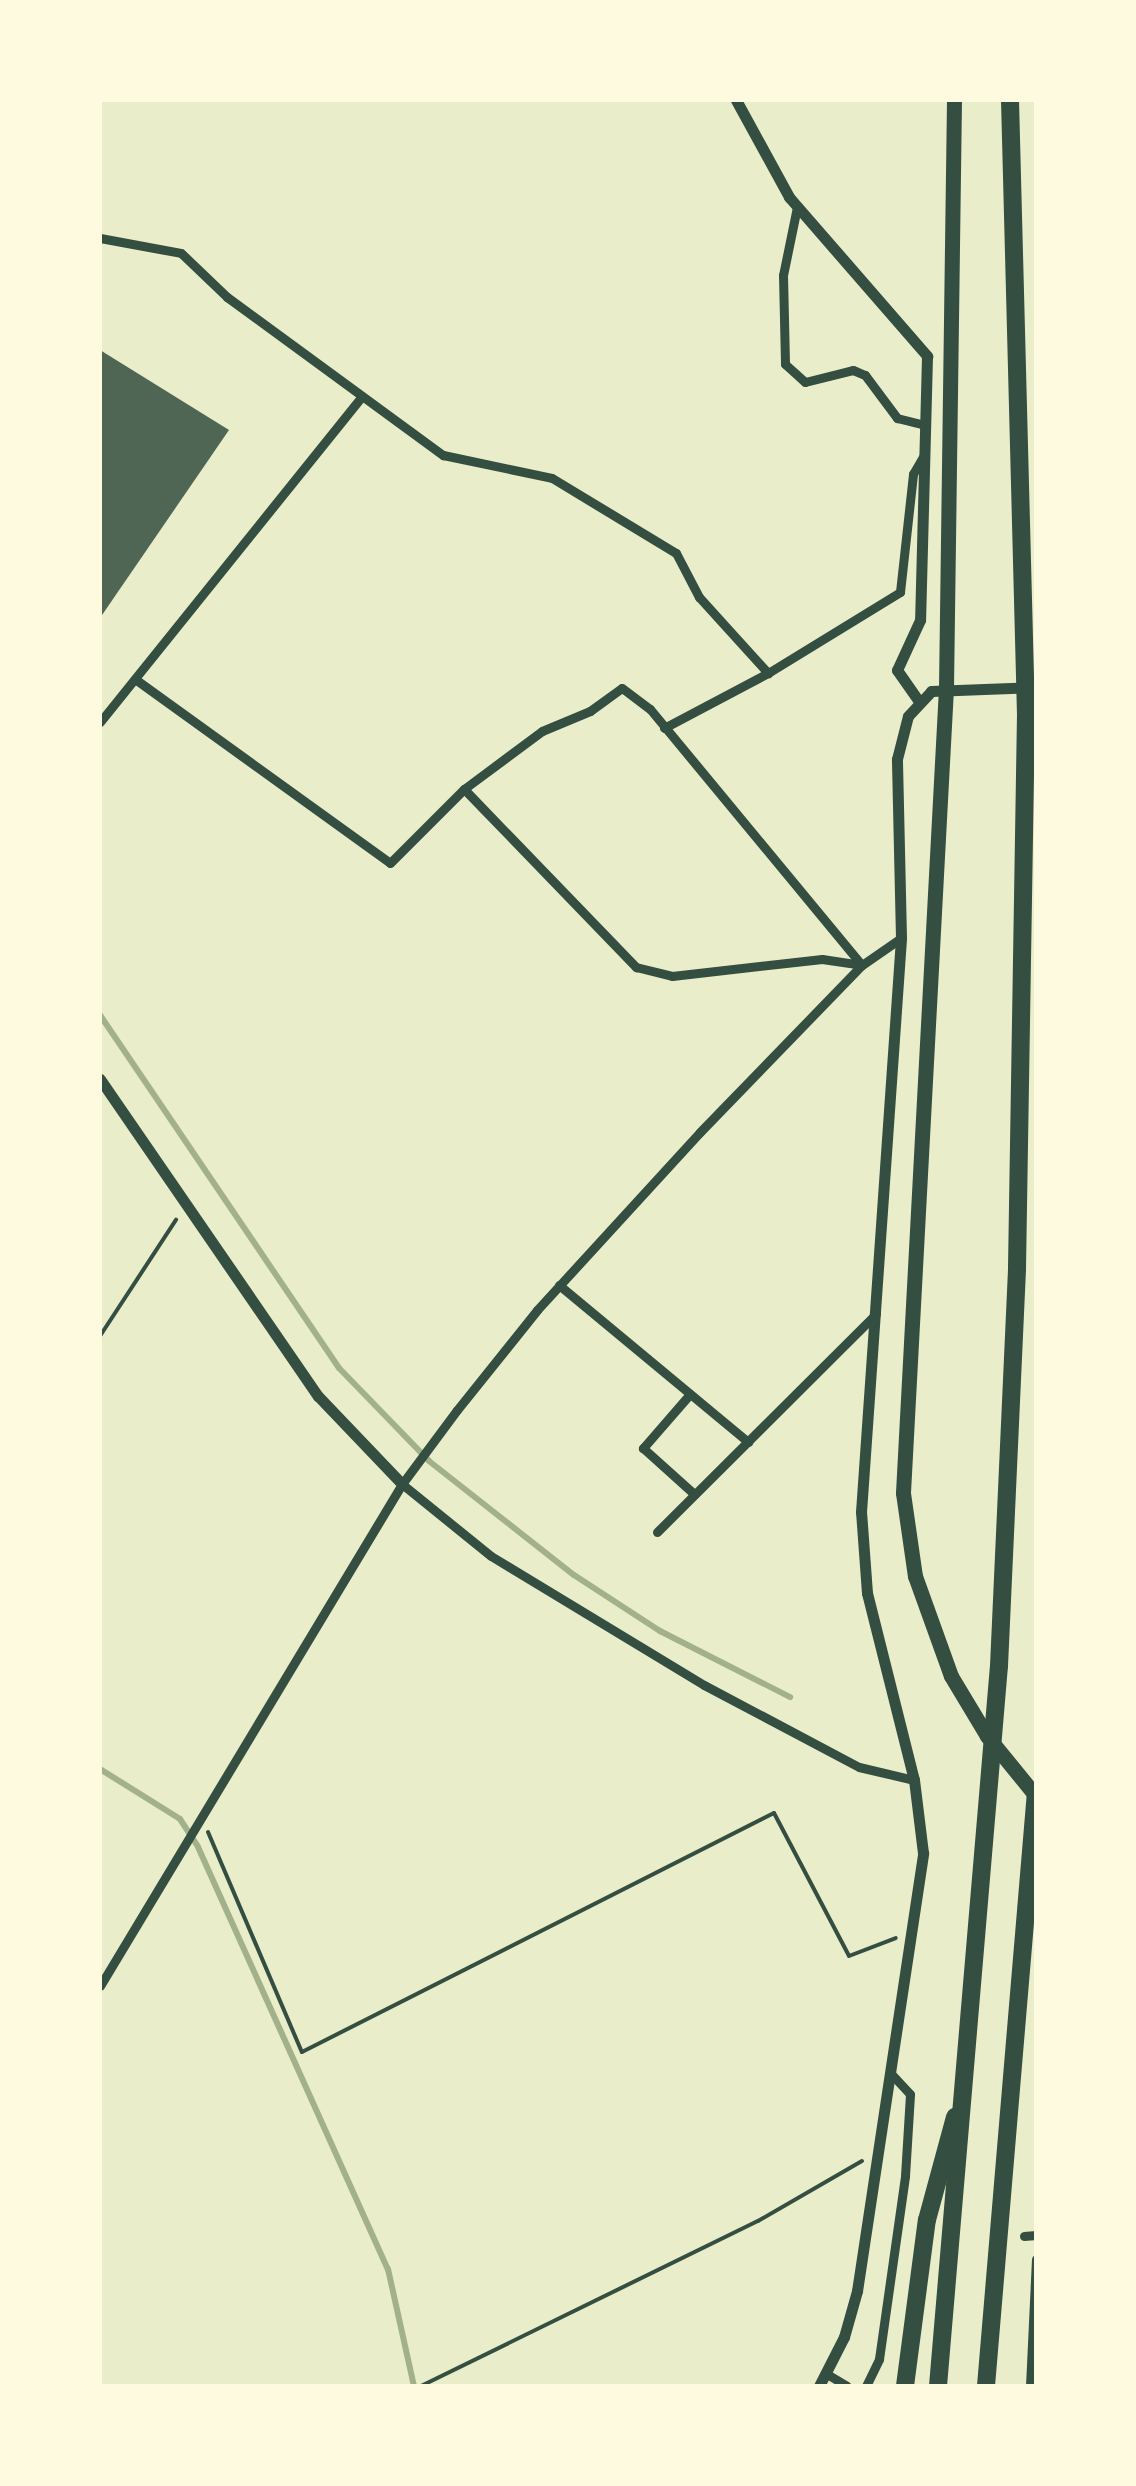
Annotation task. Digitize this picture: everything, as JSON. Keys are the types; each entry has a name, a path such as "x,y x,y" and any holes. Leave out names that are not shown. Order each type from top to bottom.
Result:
{"highway":[{"path":"954,100 946,688 903,1492 915,1576 951,1676 987,1736 1036,1794 986,2386"},
{"path":"938,2386 1000,1666 1017,1268 1026,715 1010,100"},
{"path":"905,2386 928,2220 968,2066"}],"street":[{"path":"736,100 797,206 927,356 920,620 898,670 918,700"},
{"path":"797,206 783,275 786,364 806,382 853,370 865,375 897,418 926,425"},
{"path":"100,238 182,254 360,400 443,456 552,478 676,553 699,597 768,674"},
{"path":"100,722 360,400"},
{"path":"664,728 768,674 900,592 913,474 926,451"},
{"path":"135,679 390,863 464,790 542,731 590,711 622,688 664,728 862,965"},
{"path":"819,2386 827,2374 857,2290 914,1939 923,1854 914,1780 867,1593 861,1512 878,1312 900,938 898,759 918,700 946,688 1036,686"},
{"path":"464,790 636,967 672,976 822,959 862,965"},
{"path":"100,1986 402,1484 559,1285 862,965 900,938"},
{"path":"100,1079 318,1396 402,1484 491,1556 704,1685 859,1768 914,1780"},
{"path":"559,1285 748,1442"},
{"path":"657,1532 878,1312"},
{"path":"690,1394 643,1448 694,1494"},
{"path":"866,2386 879,2359 905,2176 910,2094 892,2074"},
{"path":"1030,2386 1036,2258"},
{"path":"827,2374 847,2386"}],"path":[{"path":"100,1336 187,1203"},
{"path":"202,1819 302,2052 774,1813 849,1956 884,1938 914,1939"},
{"path":"421,2386 758,2221 853,2162 877,2161"}],"building":[{"path":"100,350 229,430 100,618"}],"waterway":[{"path":"100,1015 339,1368 429,1461 574,1575 660,1631 790,1697"},
{"path":"100,1769 180,1819 198,1847 388,2269 414,2386"}]}
